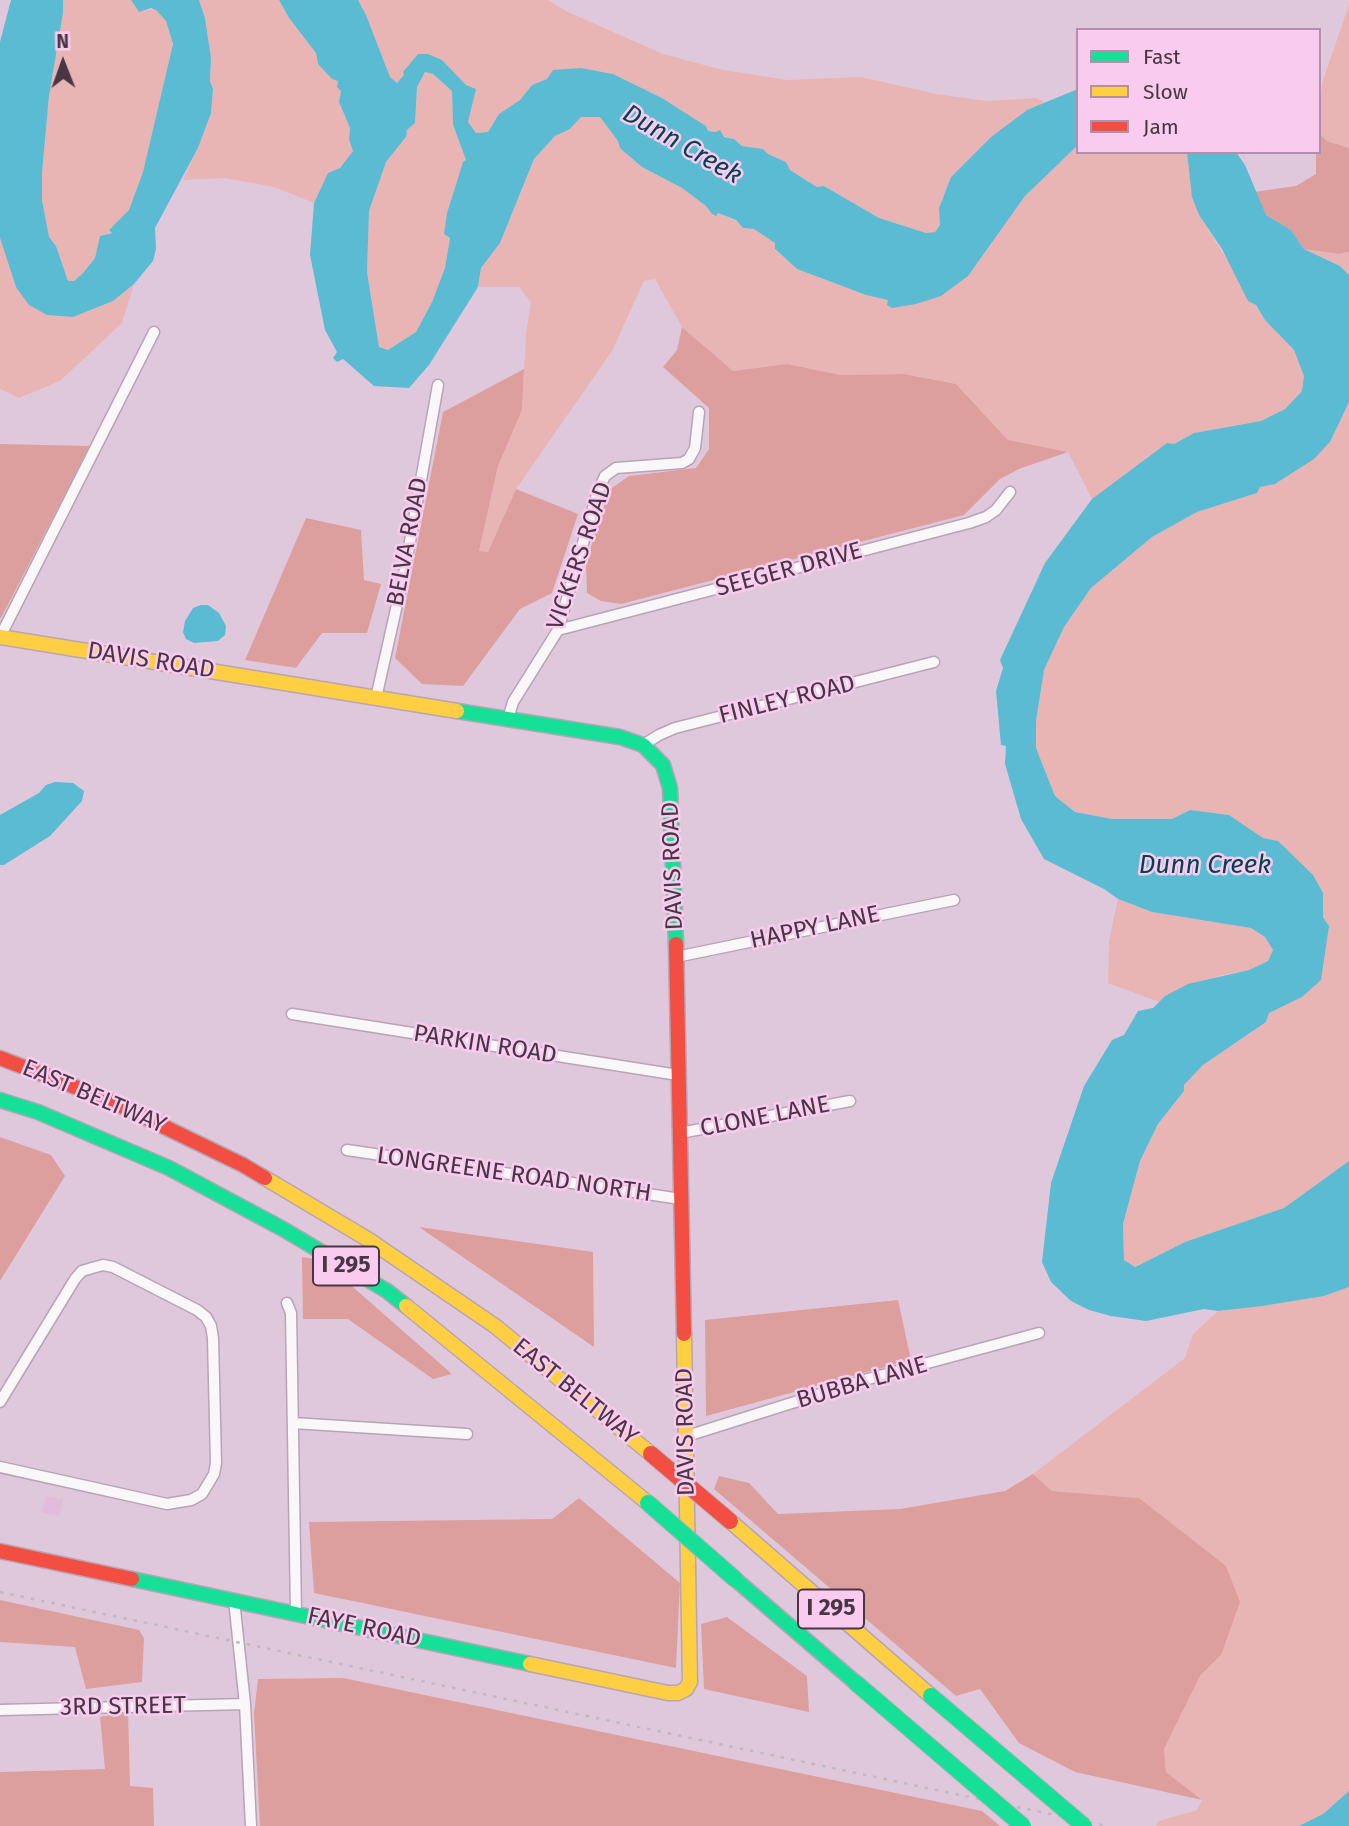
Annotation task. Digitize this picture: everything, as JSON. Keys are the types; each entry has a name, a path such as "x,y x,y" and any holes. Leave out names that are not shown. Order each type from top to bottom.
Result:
{"main road":[{"name":"DAVIS ROAD","path":"0,637 620,737 643,745 663,765 670,788 676,957 691,1648"},
{"name":"EAST BELTWAY","path":"0,1058 109,1100 243,1165 369,1240 495,1326 730,1521 1084,1826"},
{"name":"EAST BELTWAY","path":"0,1100 38,1112 169,1168 283,1229 387,1291 648,1503 1023,1826"},
{"name":"FAYE ROAD","path":"0,1551 668,1693 678,1693 686,1689 690,1682 691,1648"}],"street":[{"path":"0,637 154,332"},
{"name":"BELVA ROAD","path":"376,698 405,569 438,385"},
{"name":"VICKERS ROAD","path":"508,719 513,702 558,630 605,475 616,468 682,463 689,459 695,448 699,412"},
{"name":"SEEGER DRIVE","path":"558,630 969,523 996,510 1010,492"},
{"name":"FINLEY ROAD","path":"643,745 676,728 934,662"},
{"name":"HAPPY LANE","path":"676,957 954,900"},
{"name":"PARKIN ROAD","path":"292,1014 678,1075"},
{"name":"CLONE LANE","path":"680,1133 850,1101"},
{"name":"LONGREENE ROAD NORTH","path":"347,1150 681,1199"},
{"path":"89,1255 93,1268"},
{"path":"0,1402 75,1279 82,1272 93,1268 103,1265 113,1267 198,1310 211,1326 214,1338 216,1463 205,1499 167,1504 0,1467"},
{"path":"287,1303 291,1313 296,1613"},
{"name":"BUBBA LANE","path":"687,1436 868,1379 1039,1333"},
{"path":"293,1423 467,1434"},
{"path":"234,1600 245,1704 251,1826"},
{"name":"3RD STREET","path":"0,1710 245,1704"}],"shaded area":[{"path":"63,0 131,0 139,11 156,9 166,21 173,44 143,172 129,210 109,230 112,232 100,236 95,258 74,281 68,281 56,246 49,238 42,200 49,96"},
{"path":"199,0 279,0 289,18 316,53 318,64 338,81 341,91 339,102 350,128 349,140 353,151 340,168 328,173 314,203 274,187 224,178 183,180 211,113 211,58 205,18"},
{"path":"358,0 548,0 568,12 663,54 723,70 788,80 861,77 936,94 987,101 1036,98 1046,103 1027,110 991,137 951,177 939,208 940,225 935,232 926,233 879,218 824,186 817,187 790,170 786,162 763,149 742,146 734,139 708,131 706,126 662,98 613,74 581,68 532,85 520,100 499,114 488,132 476,133 468,122 476,89 466,85 442,60 404,75 398,84 390,77"},
{"path":"1349,5 1349,148 1327,141 1321,135 1323,80"},
{"path":"425,72 433,74 452,91 453,125 466,160 447,213 444,233 450,238 445,268 432,302 416,332 388,350 379,347 367,272 369,211 386,162 406,138 407,130 415,123 417,87"},
{"path":"581,117 600,117 621,148 642,167 682,188 706,206 712,214 718,213 736,221 743,228 754,229 775,243 775,250 797,269 866,295 889,300 968,276 1025,196 1076,147 1076,154 1187,154 1199,215 1265,320 1294,350 1304,376 1302,391 1285,409 1261,421 1194,433 1174,444 1167,443 1092,499 1068,452 1008,440 956,384 904,374 841,375 787,364 733,371 682,327 655,279 644,281 612,351 516,489 488,552 479,551 498,466 522,410 526,333 531,302 519,287 478,287 481,268 500,243 534,159 555,136 570,129"},
{"path":"1321,135 1327,141 1349,148 1349,252 1339,254 1304,249 1291,230 1266,215 1254,192 1296,186 1316,174 1316,154 1321,154"},
{"path":"0,238 16,287 47,315 73,317 113,301 134,284 122,323 60,381 19,398 0,389"},
{"path":"1304,249 1339,254 1349,252 1349,275 1340,266"},
{"path":"682,327 733,371 787,364 841,375 904,374 956,384 1008,440 1068,452 1019,469 1000,479 964,515 621,604 601,601 587,593 586,563 609,490 629,476 696,468 709,449 709,408 663,367 677,350"},
{"path":"524,369 522,410 498,466 479,551 488,552 516,489 578,514 552,593 520,609 463,686 422,684 395,658 443,412"},
{"path":"1349,402 1349,1161 1284,1208 1185,1242 1134,1267 1124,1260 1123,1224 1140,1161 1158,1124 1184,1091 1184,1085 1203,1065 1266,1022 1269,1013 1302,997 1329,926 1323,917 1323,893 1278,841 1263,839 1229,815 1190,810 1172,819 1112,819 1075,812 1055,796 1036,748 1036,721 1044,670 1064,627 1091,588 1152,537 1197,512 1257,493 1260,487 1275,484 1313,459 1330,442"},
{"path":"0,444 90,446 1,618 0,618"},
{"path":"306,518 361,530 364,580 381,584 367,633 322,633 296,668 245,660"},
{"path":"1118,899 1152,912 1251,928 1265,937 1273,950 1268,961 1249,970 1218,976 1165,996 1159,1002 1108,983 1109,941"},
{"path":"0,1137 51,1155 65,1176 0,1281"},
{"path":"419,1227 593,1252 594,1347"},
{"path":"302,1257 322,1260 452,1374 433,1379 348,1319 303,1319"},
{"path":"1349,1287 1349,1791 1323,1814 1299,1826 1156,1826 1159,1821 1197,1810 1202,1800 1166,1772 1164,1749 1200,1676 1221,1655 1139,1498 1052,1491 1033,1474 1185,1358 1193,1334 1218,1311 1324,1296"},
{"path":"898,1300 911,1360 706,1416 705,1320"},
{"path":"1033,1474 1052,1491 1139,1498 1226,1566 1240,1602 1221,1655 1200,1676 1164,1749 1166,1772 1202,1800 1075,1772 1019,1743 980,1689 956,1696 714,1489 719,1476 749,1483 778,1514 900,1509 1005,1491"},
{"path":"46,1496 63,1499 59,1516 42,1513"},
{"path":"579,1498 680,1583 676,1668 314,1593 309,1522 552,1519"},
{"path":"0,1600 139,1630 144,1638 142,1682 86,1689 75,1647 0,1642"},
{"path":"727,1617 807,1676 809,1712 704,1689 701,1624"},
{"path":"343,1678 982,1811 1000,1826 260,1826 254,1714 258,1679"},
{"path":"128,1712 130,1786 153,1788 154,1826 0,1826 0,1772 105,1769 100,1717"}],"water":[{"path":"11,0 63,0 49,96 42,200 49,237 56,246 68,281 74,281 83,273 95,258 100,236 112,233 109,230 129,210 143,172 173,44 166,21 156,10 151,8 139,12 131,0 199,0 205,18 213,89 211,113 198,148 155,228 156,249 153,261 134,284 113,301 73,317 47,315 29,305 16,287 0,238 0,42"},
{"name":"Dunn Creek","path":"279,0 358,0 390,77 397,83 418,54 428,54 442,60 466,85 476,89 468,122 476,133 488,132 499,114 520,100 532,85 547,79 553,70 581,68 613,74 662,98 706,126 708,131 720,130 724,137 734,139 742,146 763,149 786,162 790,170 817,187 824,186 879,218 926,233 935,232 940,225 939,208 951,177 991,137 1027,110 1076,90 1076,147 1025,196 968,276 941,296 892,308 887,305 888,300 866,295 797,269 775,249 775,243 754,229 743,228 736,220 718,213 716,216 712,214 706,206 682,188 642,167 620,148 618,141 600,117 581,117 570,129 555,136 534,159 500,243 481,268 478,287 429,365 409,388 374,386 343,359 337,362 333,358 337,352 325,330 310,255 314,203 328,173 340,168 353,151 349,140 350,128 339,102 341,91 337,87 338,81 332,79 318,64 316,53 289,18","holes":["425,72 433,74 452,91 453,125 466,160 463,162 447,213 444,234 450,238 445,268 432,302 416,332 388,350 379,347 367,272 369,211 386,162 406,137 407,130 415,123 417,87"]},
{"name":"Dunn Creek","path":"1187,154 1237,154 1245,165 1266,215 1291,230 1304,249 1340,266 1349,275 1349,402 1330,442 1314,459 1275,484 1260,487 1257,493 1197,512 1152,537 1091,588 1064,627 1044,670 1036,721 1036,748 1055,796 1075,812 1112,819 1172,819 1190,810 1229,815 1263,838 1278,841 1313,875 1323,893 1323,917 1329,926 1321,980 1302,997 1269,1013 1266,1022 1203,1065 1184,1085 1184,1091 1158,1124 1140,1161 1123,1224 1124,1260 1135,1267 1185,1242 1284,1208 1349,1161 1349,1287 1324,1296 1218,1311 1204,1309 1146,1321 1111,1316 1089,1310 1071,1301 1051,1282 1042,1262 1051,1183 1084,1086 1112,1040 1124,1035 1138,1011 1153,1008 1165,996 1188,984 1249,970 1268,961 1273,950 1265,937 1251,928 1152,912 1118,899 1104,889 1044,859 1021,819 1005,764 1006,746 1001,745 996,691 1003,668 1000,660 1045,563 1092,499 1167,443 1174,444 1194,433 1261,421 1285,409 1302,391 1304,376 1294,350 1265,320 1256,305 1248,301 1222,249 1199,215 1192,197"},
{"path":"208,605 219,613 226,626 225,635 218,641 194,643 186,639 183,632 185,621 193,608"},
{"path":"55,782 73,783 84,791 82,801 50,836 0,865 0,815"},
{"path":"1349,1791 1349,1826 1299,1826 1323,1814"}],"railway":[{"path":"0,1592 1107,1826"}],"traffic: fast":[{"path":"457,711 620,737 643,745 663,765 670,788 676,944"},
{"path":"0,1100 38,1112 169,1168 283,1229 387,1291 406,1306"},
{"path":"648,1503 735,1579"},
{"path":"132,1579 530,1664"},
{"path":"735,1579 856,1683"},
{"path":"856,1683 1023,1826"},
{"path":"931,1696 1084,1826"}],"traffic: slow":[{"path":"0,637 457,711"},
{"path":"265,1178 369,1240 495,1326 651,1454"},
{"path":"406,1306 648,1503"},
{"path":"530,1664 668,1693 678,1693 686,1689 690,1682 684,1334"},
{"path":"730,1521 931,1696"}],"traffic: jam":[{"path":"676,944 684,1334"},
{"path":"0,1058 109,1100 265,1178"},
{"path":"651,1454 730,1521"},
{"path":"0,1551 132,1579"}]}
